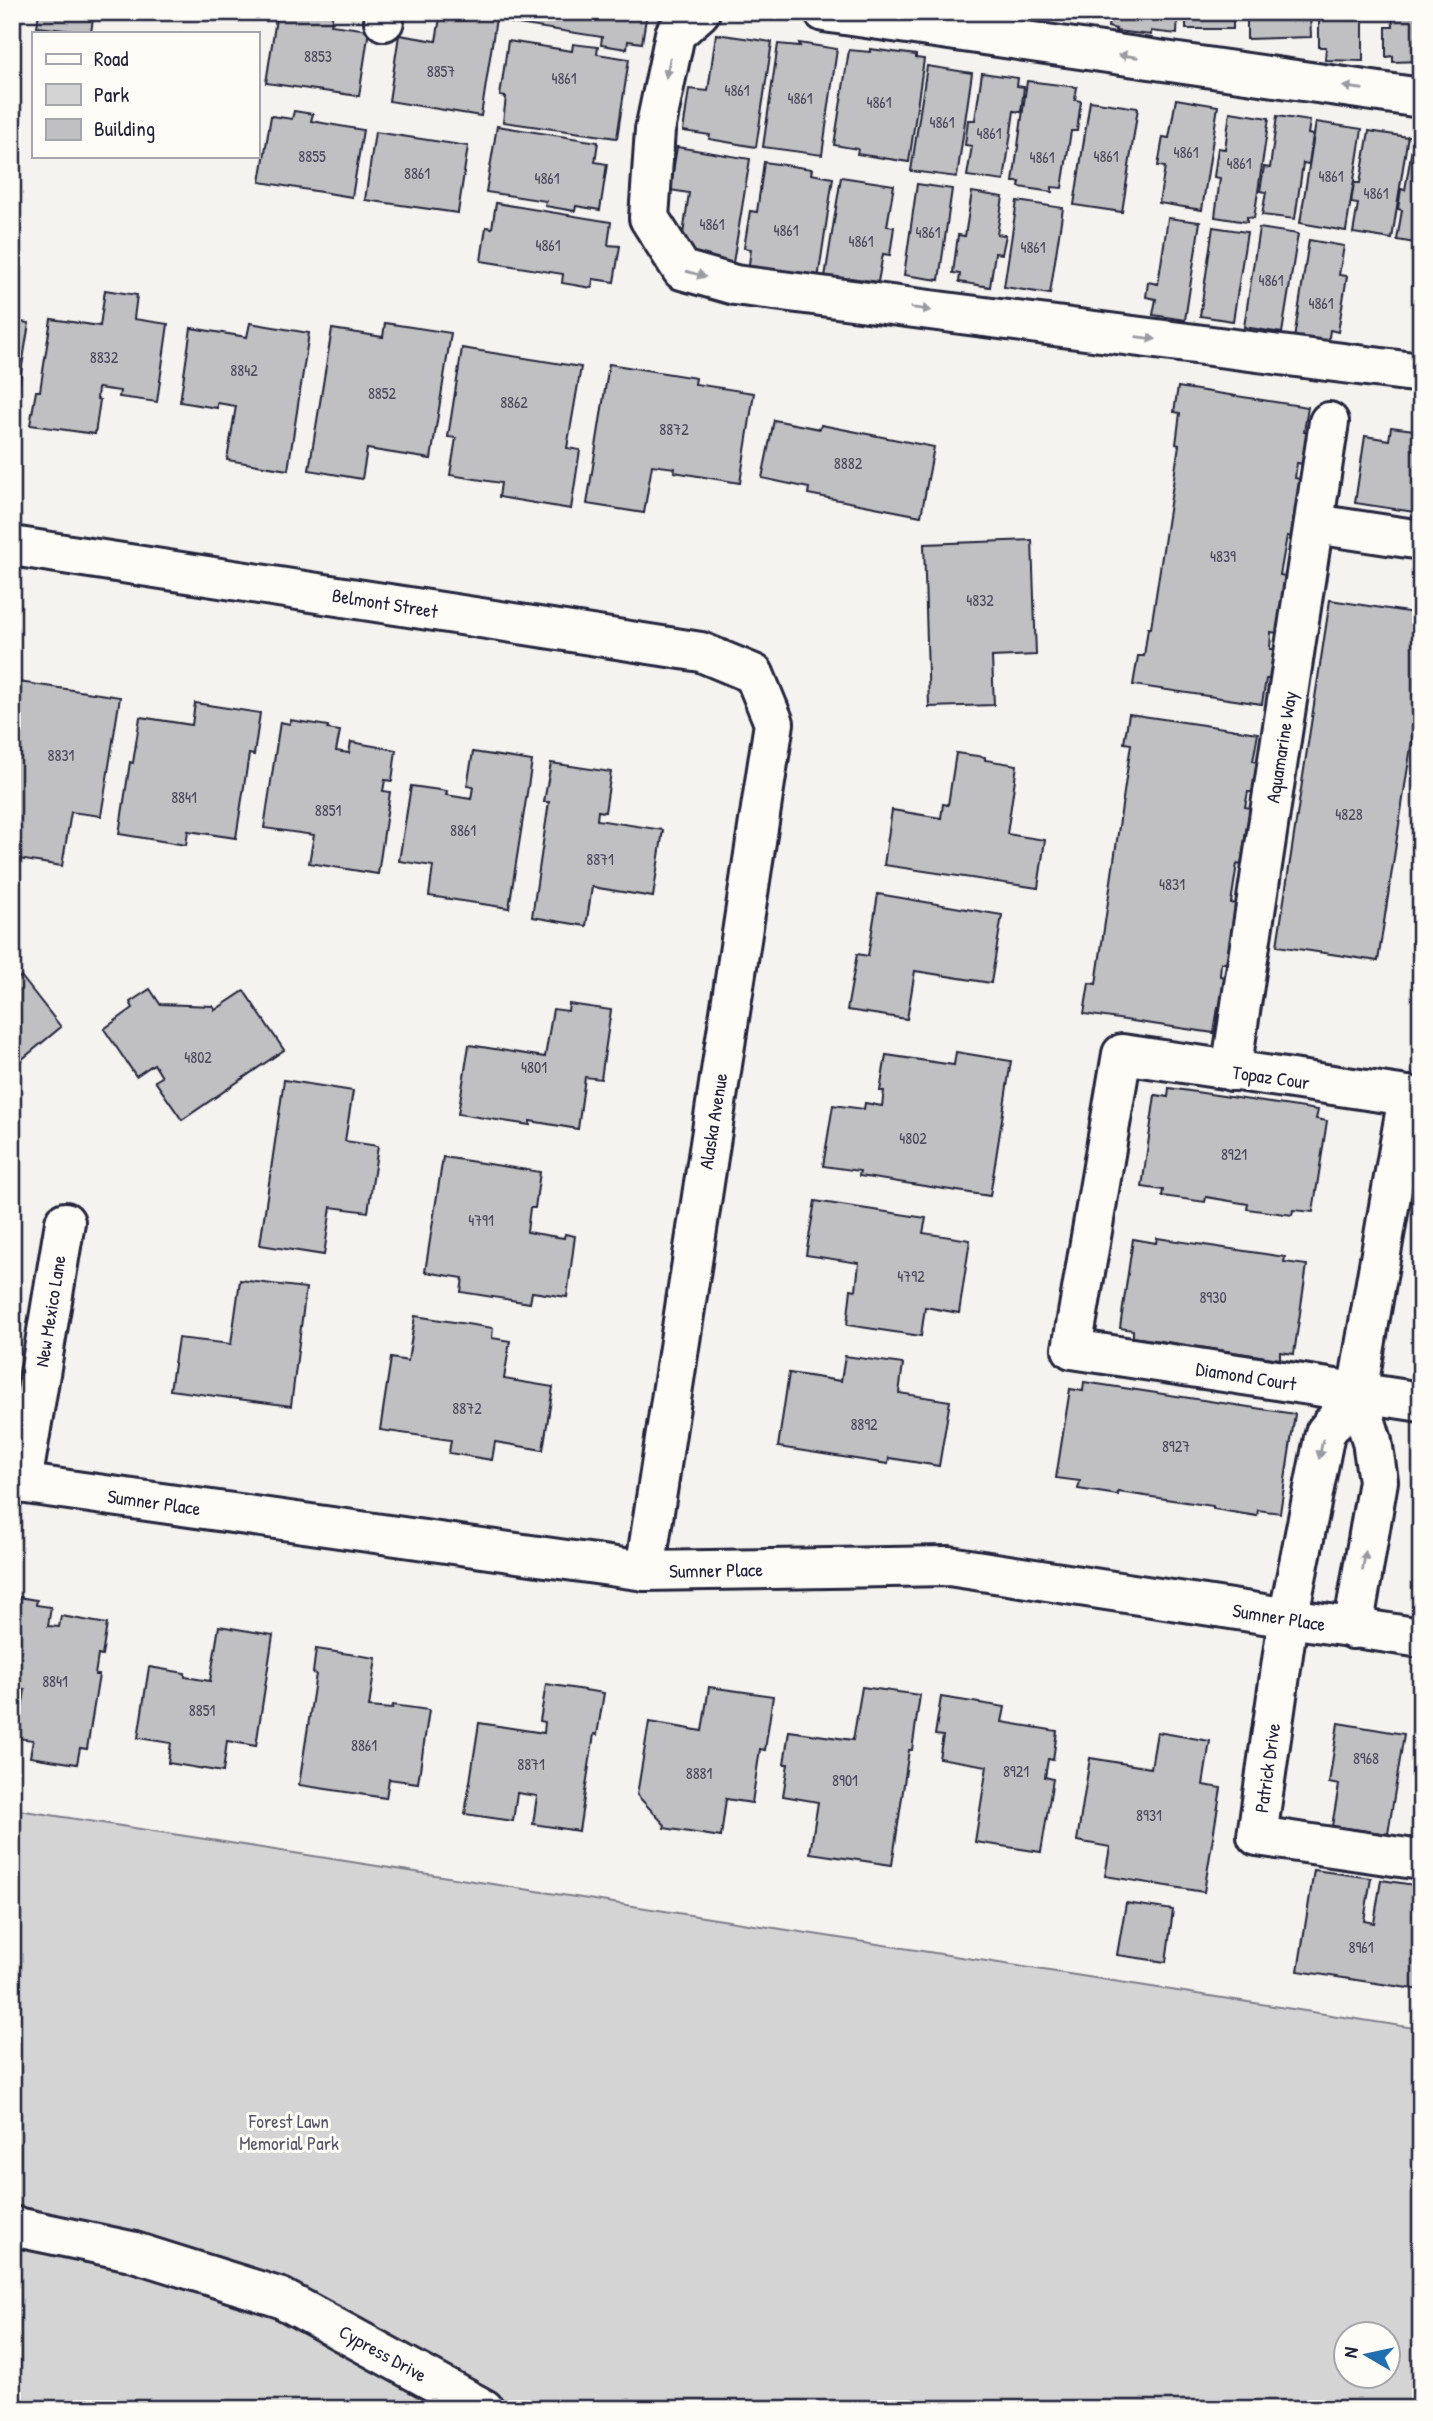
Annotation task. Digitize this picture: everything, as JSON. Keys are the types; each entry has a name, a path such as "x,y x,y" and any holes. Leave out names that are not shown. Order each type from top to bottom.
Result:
{"street":[{"path":"700,12 675,34 655,130 649,218 682,270 735,285 1421,373"},
{"path":"824,12 1421,98"},
{"name":"Aquamarine Way","path":"1231,1071 1329,422"},
{"path":"1315,524 1421,540"},
{"name":"Belmont Street","path":"12,546 701,652 754,674"},
{"name":"Alaska Avenue","path":"645,1571 774,723 754,674"},
{"name":"Topaz Cour","path":"1072,1349 1122,1054 1414,1097"},
{"path":"1288,1619 1325,1433 1357,1393 1414,1097"},
{"name":"New Mexico Lane","path":"17,1483 65,1222"},
{"name":"Diamond Court","path":"1072,1349 1421,1402"},
{"path":"1353,1629 1378,1481 1372,1441 1357,1393"},
{"name":"Sumner Place","path":"17,1483 645,1571 949,1566 1421,1638"},
{"name":"Patrick Drive","path":"1288,1619 1257,1836 1421,1860"},
{"name":"Cypress Drive","path":"12,2226 131,2251 281,2298 484,2409"}],"green space":[{"name":"Forest Lawn Memorial Park","path":"12,1809 1421,2029 1421,2409 12,2409"}],"building":[{"path":"39,12 94,12 91,32 37,27"},
{"path":"277,12 333,12 331,25 369,30 359,96 266,83"},
{"path":"441,12 497,12 481,116 389,101 399,35 436,41"},
{"path":"512,12 647,12 642,43 628,41 627,49 601,45 602,37 511,23"},
{"path":"1110,12 1178,12 1177,34 1151,31 1151,35 1115,31 1116,29 1108,27"},
{"path":"1186,12 1233,12 1233,29 1186,29"},
{"path":"1247,12 1310,12 1311,37 1247,39"},
{"path":"1326,12 1363,12 1363,61 1325,60 1326,47 1319,47 1319,17 1326,18"},
{"path":"1392,12 1421,12 1421,61 1393,62 1393,56 1386,57 1386,27 1393,27"},
{"path":"716,34 772,42 756,147 709,139 710,135 683,131 689,89 708,91"},
{"path":"508,41 572,51 573,44 598,47 597,54 629,59 617,138 503,122 506,97 500,96"},
{"path":"799,43 837,49 822,155 763,147 778,44 800,46"},
{"path":"870,49 916,55 916,58 924,59 909,162 857,154 858,149 834,145 849,50 870,52"},
{"path":"927,66 972,73 957,177 911,171"},
{"path":"982,73 1018,78 1017,86 1024,87 1021,112 1014,111 1004,181 967,176 972,146 965,145 968,120 975,120"},
{"path":"1027,81 1077,87 1075,100 1081,101 1077,131 1071,131 1062,188 1052,187 1052,192 1019,187 1020,182 1013,182"},
{"path":"1176,99 1218,106 1202,210 1159,203 1165,167 1158,166 1163,137 1169,138"},
{"path":"1090,101 1138,108 1122,212 1074,205"},
{"path":"294,111 313,114 311,121 363,130 352,197 260,182 271,116 292,119"},
{"path":"1230,112 1269,118 1254,218 1247,217 1247,222 1215,217 1220,178 1214,177 1218,148 1225,149"},
{"path":"1277,116 1310,121 1308,134 1313,135 1309,164 1303,163 1295,219 1262,215 1266,192 1260,191 1264,167 1270,168"},
{"path":"1316,122 1362,129 1346,231 1300,223"},
{"path":"497,126 598,142 595,162 607,164 600,210 576,206 575,211 545,206 546,201 486,192"},
{"path":"1369,131 1408,137 1392,239 1353,233 1358,204 1351,203 1354,183 1360,183"},
{"path":"375,132 468,146 458,213 365,200"},
{"path":"1414,137 1421,138 1421,244 1397,240 1402,210 1398,209 1401,189 1405,190"},
{"path":"677,147 750,159 732,269 680,255 689,193 670,190"},
{"path":"764,162 812,169 811,174 833,178 818,279 748,272 751,249 744,248 750,211 757,212"},
{"path":"841,177 894,185 887,226 894,227 890,255 883,254 878,282 825,277"},
{"path":"917,184 952,189 939,280 904,275"},
{"path":"972,192 1003,197 997,234 1006,235 1002,254 995,253 990,287 959,282 960,274 953,273 958,235 965,236"},
{"path":"1017,201 1063,208 1050,294 1004,287"},
{"path":"496,203 611,222 608,245 620,246 614,282 593,279 592,288 562,283 563,274 481,261 486,227 492,228"},
{"path":"1168,218 1200,222 1185,320 1153,315 1156,299 1146,297 1148,282 1158,284"},
{"path":"1213,227 1247,232 1233,321 1200,316"},
{"path":"1259,228 1298,234 1282,333 1244,327"},
{"path":"1309,240 1344,246 1339,275 1347,276 1338,332 1330,330 1328,344 1294,339"},
{"path":"105,290 137,295 134,319 168,324 157,402 119,397 120,391 98,388 97,399 100,400 95,434 30,425 36,391 40,391 51,319 100,326"},
{"path":"1421,297 1421,357 1412,355"},
{"path":"12,321 29,323 13,422 12,422"},
{"path":"250,323 309,333 288,470 227,460 236,406 217,403 217,408 180,402 191,328 247,337"},
{"path":"385,323 451,333 431,459 367,449 362,479 309,470 332,329 383,337"},
{"path":"462,348 581,367 567,448 580,450 571,509 499,497 501,483 450,475 456,438 448,437"},
{"path":"609,364 696,378 695,384 754,393 740,483 674,472 675,468 652,465 644,513 587,504"},
{"path":"1178,387 1308,407 1304,432 1308,433 1303,464 1297,463 1295,478 1300,479 1292,537 1287,536 1280,575 1285,576 1277,633 1271,632 1270,649 1275,649 1271,679 1266,679 1262,704 1133,685 1138,656 1144,656 1148,628 1151,628 1179,445 1176,444 1180,413 1174,412"},
{"path":"774,420 820,429 821,425 934,447 921,516 808,494 809,488 762,478"},
{"path":"1391,427 1421,431 1421,513 1355,503 1365,436 1389,440"},
{"path":"1032,540 1036,655 992,657 994,705 929,707 924,544"},
{"path":"1330,600 1421,614 1421,682 1378,961 1277,946"},
{"path":"12,681 120,697 101,816 71,812 62,866 12,858"},
{"path":"195,703 260,713 254,755 249,754 236,838 188,831 186,845 119,834 140,717 192,725"},
{"path":"1129,714 1258,733 1253,761 1258,762 1254,792 1248,792 1245,807 1250,808 1241,865 1237,864 1231,903 1236,904 1227,963 1221,963 1220,976 1226,977 1222,1008 1218,1007 1214,1033 1084,1014 1089,983 1096,984 1131,744 1124,743"},
{"path":"290,720 328,726 327,729 340,731 336,751 349,753 351,742 396,750 392,781 385,780 383,791 390,792 378,874 309,863 314,835 264,828 280,722 290,724"},
{"path":"473,752 532,761 509,908 429,896 433,866 399,861 411,786 447,791 446,795 471,799 473,787 467,786"},
{"path":"956,753 1017,765 1007,834 1045,840 1038,888 884,865 892,810 941,818 943,804 948,805"},
{"path":"551,763 611,772 605,812 598,811 597,820 663,830 653,897 592,887 586,926 532,917 549,802 544,802"},
{"path":"878,894 1002,915 991,983 915,971 907,1019 847,1010 857,954 868,956"},
{"path":"21,976 61,1027 15,1065 12,1061 12,980 14,982"},
{"path":"150,989 160,1004 213,1006 215,1010 244,991 284,1050 182,1120 155,1081 162,1077 154,1064 136,1076 104,1029 133,1008 130,1002"},
{"path":"569,1004 611,1010 601,1079 585,1077 578,1129 458,1114 469,1045 545,1057 553,1009 568,1011"},
{"path":"956,1052 1011,1061 990,1196 859,1176 860,1171 823,1166 833,1105 864,1109 865,1103 882,1106 884,1091 880,1091 886,1055 954,1065"},
{"path":"284,1080 353,1091 345,1141 378,1146 368,1212 331,1207 324,1255 260,1245"},
{"path":"1169,1088 1318,1110 1316,1119 1327,1121 1313,1212 1293,1210 1292,1215 1247,1209 1248,1204 1206,1197 1205,1202 1162,1196 1163,1190 1142,1187 1155,1095 1168,1097"},
{"path":"443,1157 540,1172 535,1208 530,1208 527,1232 564,1238 565,1234 575,1236 567,1297 532,1292 530,1303 461,1292 463,1278 425,1272"},
{"path":"815,1201 926,1218 923,1233 970,1240 959,1313 925,1307 921,1336 847,1325 851,1289 856,1290 859,1263 806,1255"},
{"path":"1157,1238 1285,1257 1284,1262 1307,1265 1294,1354 1280,1352 1280,1359 1133,1337 1133,1330 1120,1328 1133,1239 1156,1243"},
{"path":"240,1280 306,1288 291,1406 170,1390 178,1338 231,1344"},
{"path":"415,1316 493,1328 492,1338 510,1341 504,1379 553,1387 543,1450 495,1442 492,1460 449,1453 451,1440 380,1430 391,1358 408,1361"},
{"path":"845,1356 903,1364 899,1393 950,1401 939,1466 889,1458 888,1464 778,1447 789,1373 841,1381"},
{"path":"1084,1382 1295,1414 1280,1513 1258,1510 1257,1516 1213,1509 1213,1506 1078,1489 1080,1481 1056,1478 1070,1389 1083,1391"},
{"path":"12,1596 37,1600 36,1605 51,1607 48,1626 59,1627 61,1616 107,1624 102,1656 98,1655 95,1675 99,1675 87,1749 80,1748 77,1764 30,1757 33,1740 17,1738 25,1690 12,1688"},
{"path":"219,1626 273,1635 256,1746 227,1741 223,1772 168,1763 171,1743 138,1738 149,1667 185,1673 185,1677 210,1681"},
{"path":"316,1649 376,1658 369,1707 392,1709 393,1705 429,1710 418,1783 389,1779 386,1798 299,1785 316,1674 313,1673"},
{"path":"546,1684 604,1693 597,1735 594,1734 579,1831 533,1824 537,1796 517,1793 513,1821 465,1814 479,1723 544,1733 545,1722 540,1721"},
{"path":"709,1687 773,1696 765,1750 760,1749 752,1803 726,1799 721,1837 664,1828 665,1825 637,1795 649,1722 702,1731"},
{"path":"862,1687 920,1695 892,1865 810,1853 818,1802 783,1796 789,1731 853,1740"},
{"path":"941,1697 1005,1707 1002,1722 1057,1731 1053,1760 1048,1759 1045,1777 1053,1779 1041,1852 975,1842 987,1766 939,1758 943,1736 935,1735"},
{"path":"1338,1723 1404,1734 1388,1834 1332,1826 1339,1785 1329,1783"},
{"path":"1157,1732 1210,1741 1203,1785 1221,1788 1204,1892 1105,1876 1110,1847 1077,1841 1090,1758 1151,1768"},
{"path":"1314,1870 1371,1878 1364,1921 1374,1923 1381,1880 1421,1886 1421,1990 1298,1971"},
{"path":"1126,1903 1173,1910 1166,1962 1117,1955"}]}
